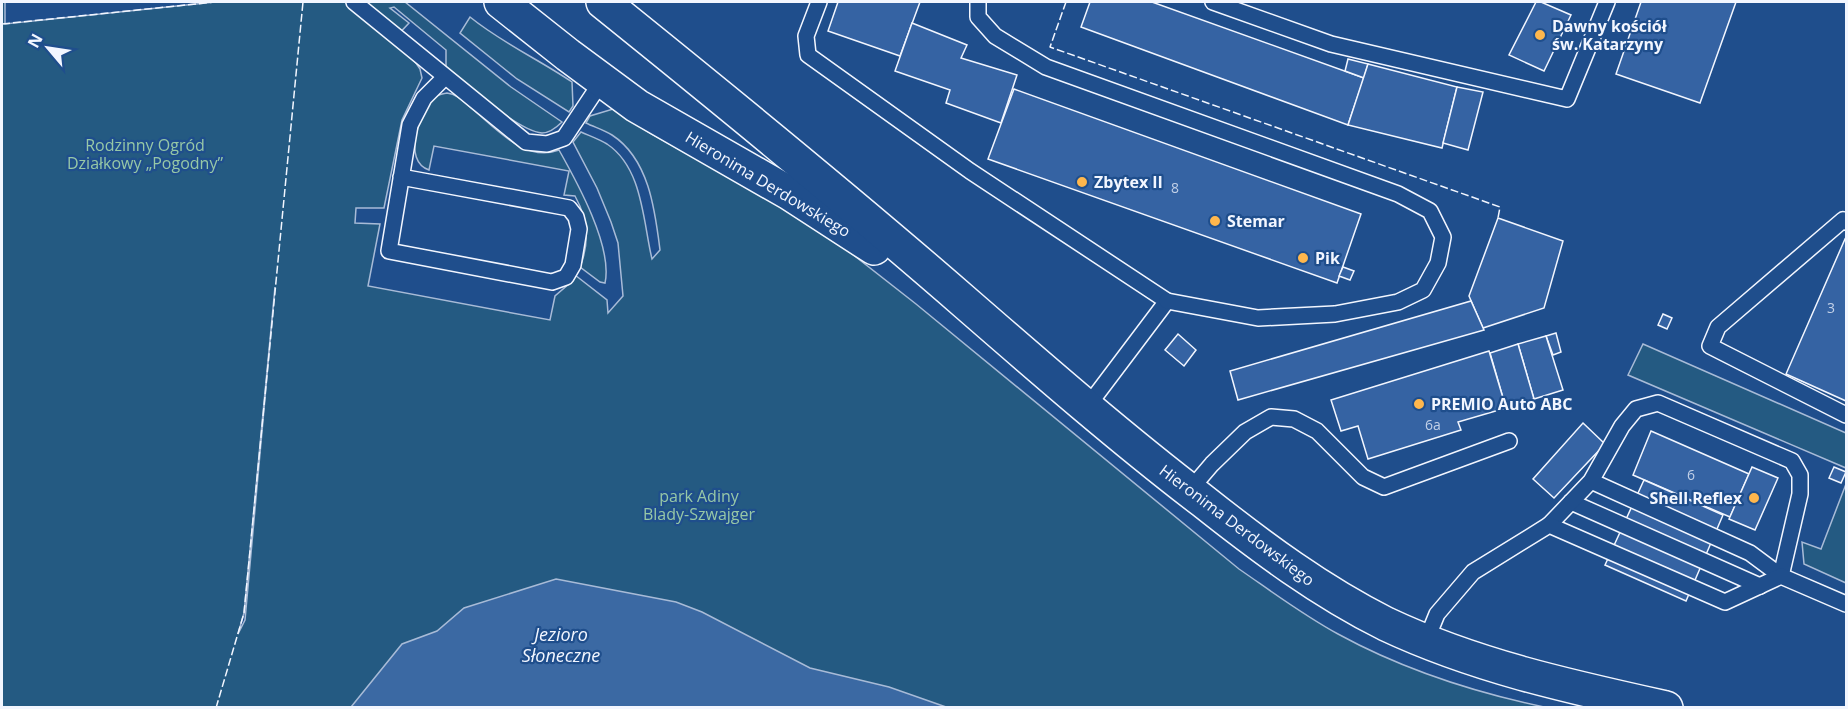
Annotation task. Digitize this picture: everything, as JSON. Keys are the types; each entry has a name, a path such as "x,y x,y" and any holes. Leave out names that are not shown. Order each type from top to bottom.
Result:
{"main road":[{"name":"Hieronima Derdowskiego","path":"501,2 602,81 638,106 825,216 976,319 1037,365"},
{"name":"Hieronima Derdowskiego","path":"603,2 875,225 1037,365 1189,491 1252,540 1316,584 1356,608 1426,641 1473,659 1510,671 1666,708"}],"lane":[{"path":"354,2 526,142 548,144 564,138 602,81"},
{"path":"819,2 806,36 808,56 970,171 1167,301 1258,318 1335,314 1398,302 1423,290 1438,263 1443,237 1430,212 1398,194 1046,67 995,36 978,17 978,2"},
{"path":"1213,2 1331,44 1567,99 1607,2"},
{"path":"401,177 569,207 576,217 579,229 573,265 566,277 552,282 389,251 401,177 410,125 424,98 445,77"},
{"path":"1846,222 1843,220 1718,327 1710,346 1846,415"},
{"path":"1087,407 1167,301"},
{"path":"1426,641 1437,614 1473,572 1549,525 1591,481 1622,426 1636,409 1658,403 1792,461 1800,475 1800,494 1781,576"},
{"path":"1189,491 1212,464 1245,432 1270,417 1294,419 1317,431 1363,477 1384,487 1509,441"},
{"path":"1591,481 1750,553 1781,576 1846,604"},
{"path":"1571,502 1760,586"},
{"path":"1549,525 1725,602 1781,576"}],"green space":[{"path":"2,2 5,2 5,24 215,2 405,2 511,87 562,122 545,133 519,124 446,67 446,50 394,7 390,8 409,23 392,41 416,63 422,78 402,120 384,208 356,208 355,223 380,224 368,286 550,320 555,296 570,283 575,275 607,300 608,313 623,296 618,243 597,188 573,142 581,132 607,144 619,154 628,167 640,197 652,259 660,250 648,186 634,157 612,135 586,123 590,116 613,109 650,133 781,206 842,246 1239,569 1300,611 1362,647 1413,669 1464,687 1544,707 2,707","holes":["275,287 245,620 238,634 244,613"]},
{"path":"470,17 572,82 573,106 569,112 517,79 460,33"},
{"path":"447,93 460,99 500,133 522,147 534,152 546,153 559,150 584,197 599,234 606,268 605,283 600,282 580,267 586,240 585,222 575,196 564,195 569,171 434,146 429,170 421,165 416,157 415,147 419,125 428,105 434,98"},
{"path":"1643,344 1846,433 1846,468 1628,375"},
{"path":"1846,484 1846,583 1804,564 1802,542 1821,549"}],"water":[{"name":"Jezioro Słoneczne","path":"556,579 676,602 702,612 810,668 889,687 946,707 351,707 402,644 437,631 464,608"}],"building":[{"path":"838,2 920,2 900,56 828,31"},
{"path":"1090,2 1152,2 1364,78 1348,125 1081,27"},
{"name":"Dawny kościół św. Katarzyny","path":"1536,2 1571,15 1544,71 1509,55"},
{"path":"1641,2 1736,2 1700,103 1616,74"},
{"path":"912,23 967,45 961,58 1017,75 1001,123 946,103 950,90 895,71"},
{"path":"1348,59 1368,64 1364,78 1345,71"},
{"path":"1368,64 1457,87 1442,148 1348,125"},
{"path":"1457,87 1483,92 1468,150 1443,143"},
{"path":"1014,89 1361,214 1337,283 988,159"},
{"path":"1498,218 1563,241 1544,308 1483,328 1469,296"},
{"path":"1846,240 1846,401 1786,374"},
{"path":"1343,267 1354,271 1350,280 1339,276"},
{"path":"1471,301 1484,330 1238,400 1230,371"},
{"path":"1663,314 1672,318 1667,329 1658,325"},
{"path":"1556,333 1561,352 1553,355 1546,336"},
{"path":"1178,334 1196,350 1184,366 1165,350"},
{"path":"1546,336 1563,390 1534,399 1518,344"},
{"path":"1518,344 1534,399 1506,408 1490,353"},
{"name":"PREMIO Auto ABC","path":"1489,351 1506,408 1458,422 1461,430 1368,459 1358,426 1341,431 1331,400"},
{"path":"1583,423 1605,444 1554,498 1533,479"},
{"path":"1651,431 1749,474 1730,517 1633,475"},
{"name":"Shell Reflex","path":"1752,467 1778,478 1755,530 1729,519"},
{"path":"1834,467 1846,472 1841,483 1829,478"},
{"path":"1644,480 1723,515 1686,601 1605,565"}],"fence":[{"path":"2,24 215,2"},
{"path":"216,708 244,613 303,2"},
{"path":"1066,2 1050,47 1500,207 1498,218"}],"place":[{"name":"Dawny kościół św. Katarzyny","path":"1540,35"},
{"name":"Zbytex II","path":"1082,182"},
{"name":"Stemar","path":"1215,221"},
{"name":"Pik","path":"1303,258"},
{"name":"PREMIO Auto ABC","path":"1419,404"},
{"name":"Shell Reflex","path":"1754,498"}],"park label":[{"name":"Rodzinny Ogród Działkowy „Pogodny”","path":"145,154"},
{"name":"park Adiny Blady-Szwajger","path":"699,505"}]}
